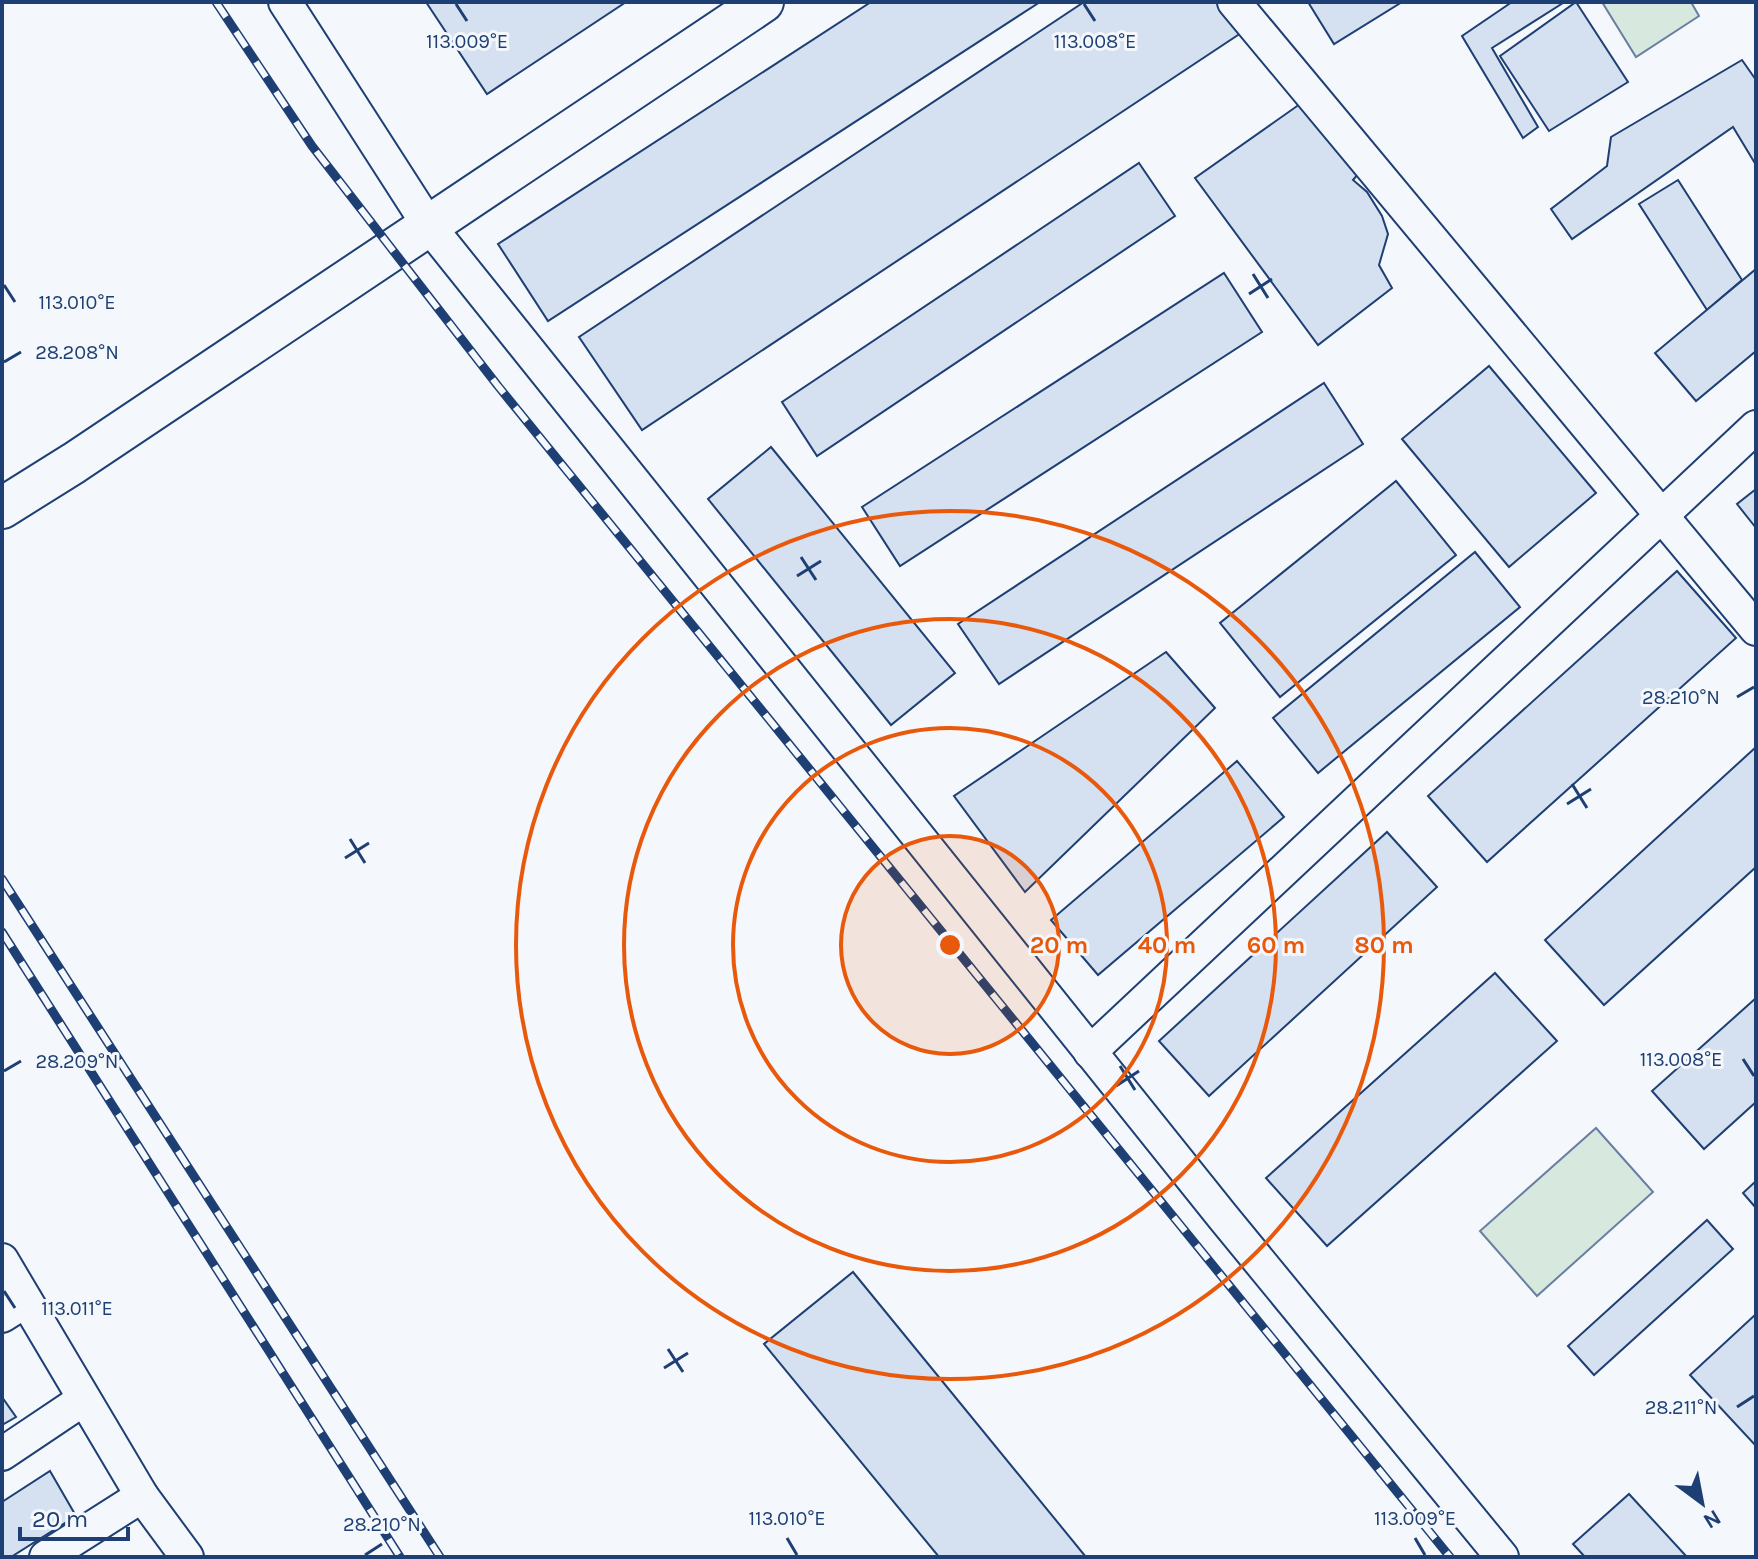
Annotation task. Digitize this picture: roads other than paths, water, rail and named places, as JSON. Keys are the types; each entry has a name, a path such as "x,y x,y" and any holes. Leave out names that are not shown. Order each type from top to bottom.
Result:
{"street":[{"path":"285,2 429,226 1090,1052 1502,1557"},
{"path":"2,508 763,2"},
{"path":"1234,2 1756,629"},
{"path":"1090,1052 1756,427"},
{"path":"2,1260 14,1308 84,1399 142,1496 187,1557"},
{"path":"2,1454 84,1399"},
{"path":"46,1557 142,1496"}],"railway":[{"path":"216,2 312,146 498,386 1450,1557"},
{"path":"2,879 440,1557"},
{"path":"2,932 400,1557"}]}
